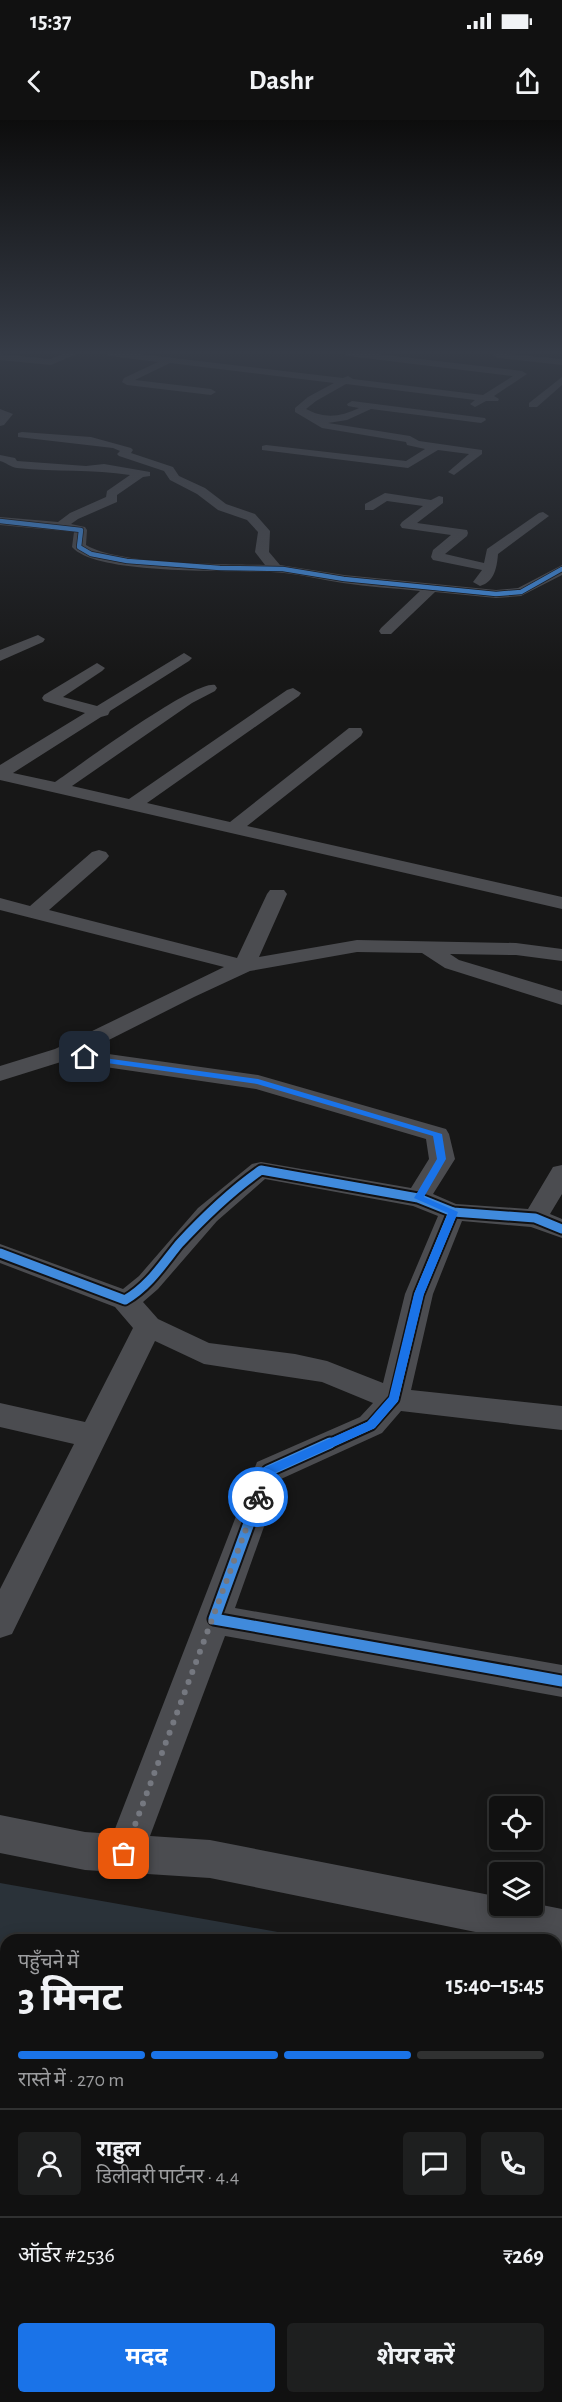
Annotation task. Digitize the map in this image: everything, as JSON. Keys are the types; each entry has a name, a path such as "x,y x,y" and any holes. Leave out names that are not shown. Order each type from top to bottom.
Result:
{"street":[{"path":"5,459 22,464 86,469 104,467 140,474 171,475 201,491 222,507 251,517 264,531 262,552 276,569"},
{"path":"140,459 169,469 171,475"},
{"path":"362,459 408,465 416,459"},
{"path":"454,472 469,459"},
{"path":"61,526 74,516 112,500 111,494 138,475"},
{"path":"369,507 385,497 436,502 406,525 462,533 438,554 438,557 489,568"},
{"path":"471,592 489,568 492,552 543,516"},
{"path":"0,521 81,530 80,547 91,554 127,561 220,568 276,569 471,592 496,594 521,592 562,569"},
{"path":"373,594 384,583"},
{"path":"386,632 431,588"},
{"path":"0,656 38,639"},
{"path":"0,774 184,658"},
{"path":"97,668 50,698 102,711"},
{"path":"58,788 186,700 209,688"},
{"path":"132,805 293,693"},
{"path":"233,828 355,732"},
{"path":"0,774 562,903"},
{"path":"35,912 99,855"},
{"path":"243,966 277,894"},
{"path":"0,904 243,966"},
{"path":"0,1074 63,1054 243,966 357,946 516,950 562,955"},
{"path":"422,947 452,964 562,998"},
{"path":"63,1054 258,1082 437,1134 442,1159 418,1198"},
{"path":"124,1300 141,1291 181,1243 241,1184 261,1170 418,1198 453,1212 535,1218 562,1229"},
{"path":"535,1218 562,1173"},
{"path":"124,1854 268,1471 371,1425 394,1399 419,1294 453,1212"},
{"path":"0,1253 124,1300 148,1326 204,1353 295,1365 327,1372 394,1399 562,1418"},
{"path":"0,1623 9,1584 92,1436 148,1326"},
{"path":"0,1415 92,1436"},
{"path":"214,1619 562,1681"},
{"path":"0,1834 85,1851 210,1859 562,1929"}],"shaded area":[{"path":"0,1883 289,1934 0,1934"}],"cycle path":[{"path":"0,521 81,530 79,547 91,554 127,561 220,568 283,569 344,579 496,594 521,592 562,569"},
{"path":"0,1253 125,1300 155,1276 179,1245 218,1205 261,1170 418,1198 453,1212 535,1218 562,1229"},
{"path":"453,1212 419,1294 394,1399 371,1425 268,1471 214,1619 562,1681"}],"way so far":[{"path":"124,1854 258,1497"}],"route":[{"path":"85,1057 258,1082 437,1134 442,1159 418,1198 453,1212 419,1294 394,1399 371,1425 268,1471 258,1497"}]}
